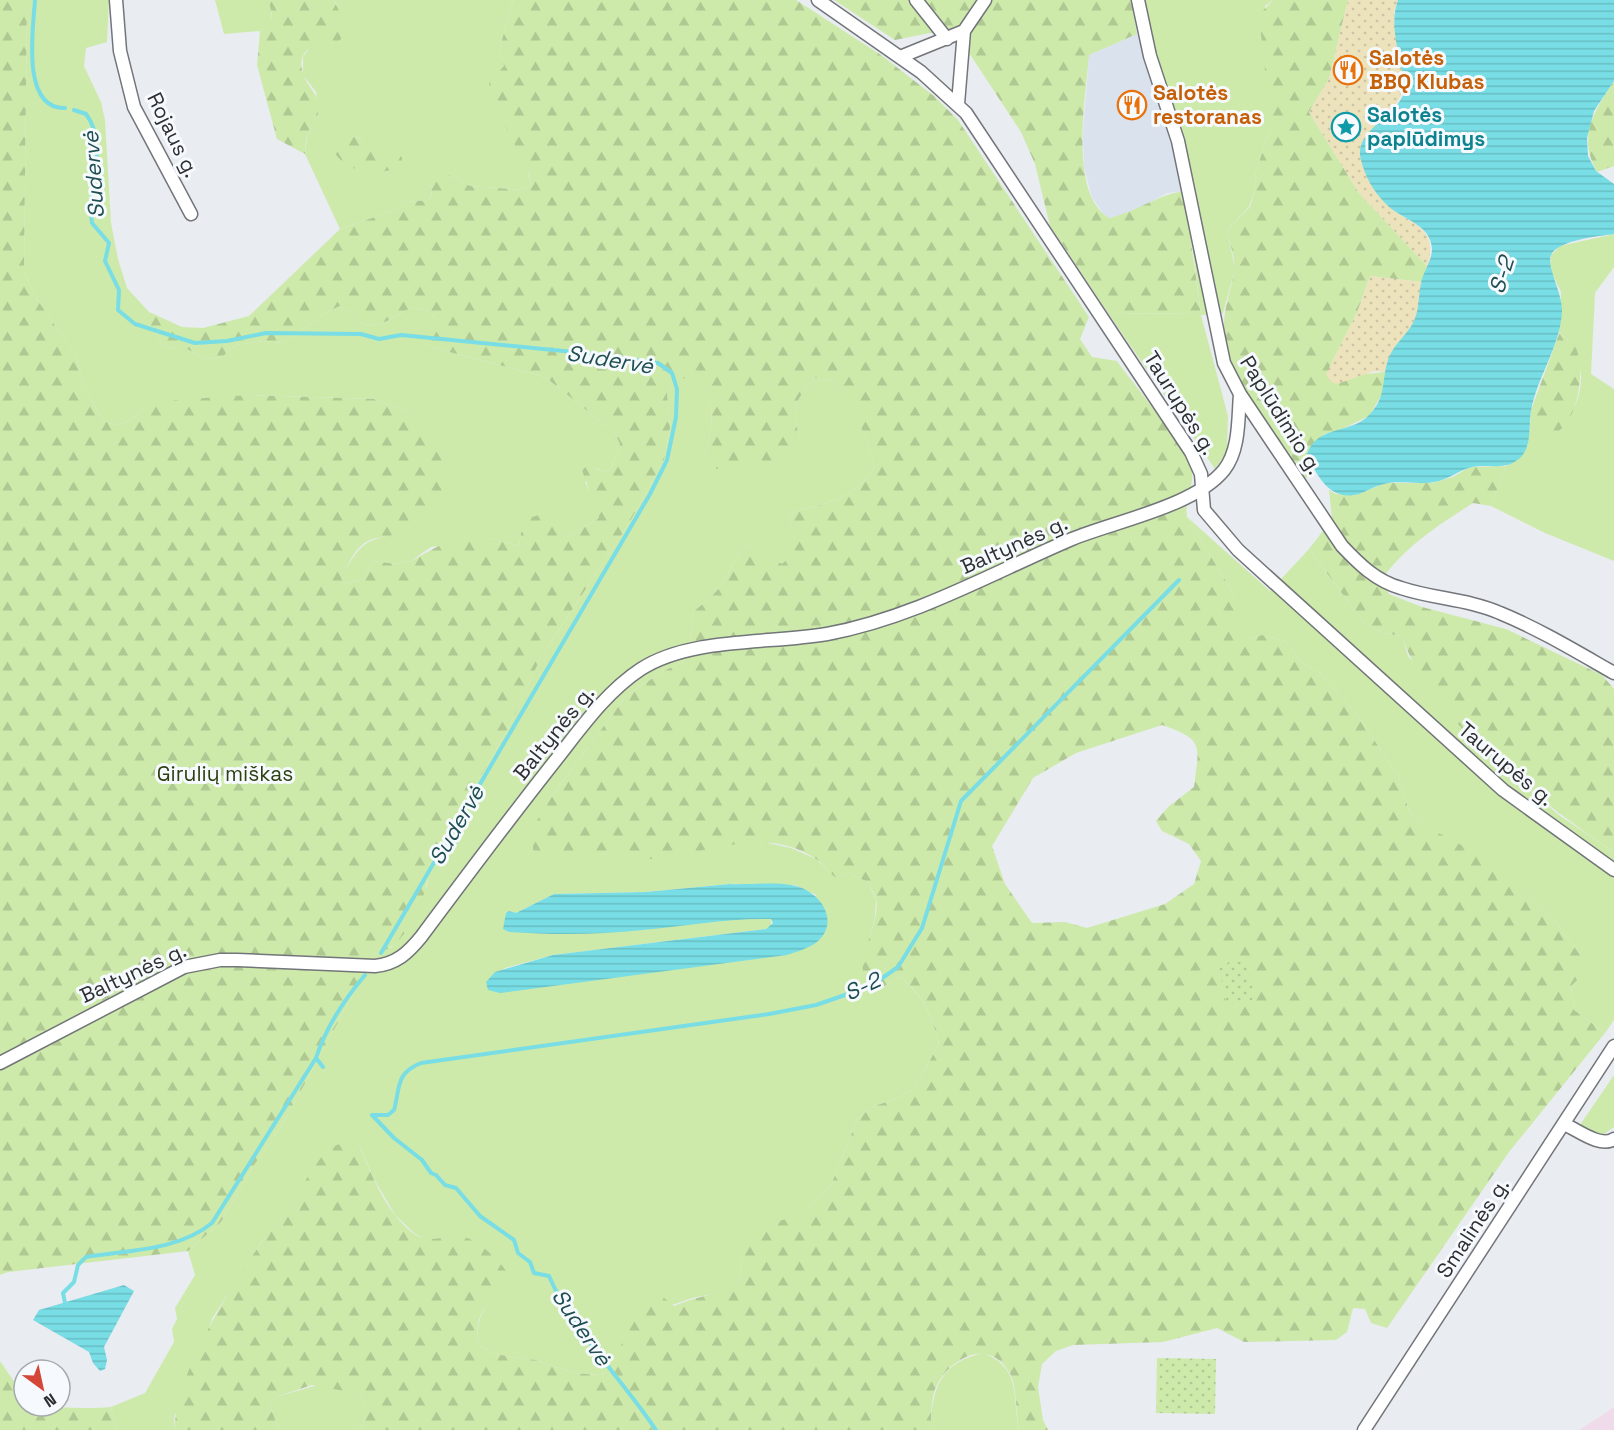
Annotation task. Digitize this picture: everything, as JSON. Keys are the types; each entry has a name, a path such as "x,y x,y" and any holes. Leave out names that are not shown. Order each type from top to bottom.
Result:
{"street":[{"name":"Rojaus g.","path":"116,0 120,51 134,107 191,214"},
{"path":"916,0 947,39"},
{"path":"958,104 964,31 985,0"},
{"name":"Paplūdimio g.","path":"1138,0 1150,56 1178,141 1207,274 1217,341 1224,363 1240,394 1342,546 1362,567 1401,588 1465,601 1501,613 1614,673"},
{"name":"Taurupės g.","path":"825,2 900,57 958,104 1191,452 1201,474 1204,510 1211,521 1272,582 1503,790 1614,870"},
{"path":"900,57 964,31"},
{"name":"Baltynės g.","path":"0,1063 184,967 220,960 375,966 402,957 421,937 602,702 624,681 663,658 710,648 795,639 862,626 956,592 1113,523 1182,501 1202,489 1226,468 1237,435 1240,394"},
{"name":"Smalinės g.","path":"1364,1430 1614,1046"},
{"path":"1564,1124 1600,1141 1614,1139"}],"shaded area":[{"path":"1137,34 1171,133 1184,191 1167,193 1131,213 1109,218 1103,214 1092,197 1084,167 1083,133 1089,55"},
{"path":"1614,1407 1614,1430 1579,1430 1604,1414"}],"green space":[{"name":"Girulių miškas","path":"0,0 27,0 24,271 34,295 76,356 83,384 102,420 114,425 127,422 145,409 175,400 249,395 374,399 409,412 442,444 442,489 433,514 425,523 412,530 365,543 355,553 341,578 344,584 363,579 373,561 397,564 411,561 455,537 490,538 519,546 521,533 529,518 542,514 568,537 599,518 582,470 588,465 604,472 611,469 620,444 615,433 545,377 430,347 424,342 423,337 437,320 419,308 404,311 381,323 367,325 358,322 350,312 340,306 327,312 284,343 263,341 236,345 222,357 206,359 187,349 175,349 161,344 155,329 142,321 149,312 182,327 203,328 249,316 340,229 392,211 406,202 428,200 432,196 430,183 435,172 451,176 470,186 524,190 531,184 529,173 491,98 489,82 504,66 500,47 513,0 796,0 881,55 934,96 958,120 1089,317 1080,339 1092,357 1117,361 1181,448 1192,471 1187,517 1233,593 1239,631 1248,639 1262,635 1285,641 1302,663 1320,673 1358,716 1399,777 1409,811 1422,824 1491,861 1554,920 1581,956 1583,974 1571,986 1574,1010 1605,1033 1509,1152 1387,1328 1371,1323 1365,1309 1353,1308 1347,1332 1336,1340 1244,1342 1217,1328 1163,1342 1073,1345 1056,1351 1042,1364 1038,1387 1043,1420 1048,1430 1019,1430 1012,1377 1000,1361 989,1355 978,1354 956,1363 939,1381 933,1397 931,1430 359,1430 364,1421 365,1412 360,1394 312,1385 276,1397 270,1405 279,1430 175,1430 177,1409 184,1385 194,1359 221,1306 264,1238 290,1207 314,1167 325,1153 336,1145 358,1142 387,1203 394,1214 413,1233 426,1239 467,1238 486,1249 499,1261 510,1279 481,1315 478,1323 479,1345 494,1354 536,1360 574,1373 601,1375 614,1369 630,1318 645,1306 663,1297 674,1306 724,1290 739,1282 743,1257 759,1228 806,1212 831,1185 858,1118 874,1106 893,1100 914,1089 939,1044 926,1006 915,991 900,977 875,992 866,983 863,961 876,910 876,899 868,882 848,873 836,878 816,859 798,849 779,844 741,843 656,859 600,854 554,855 533,850 533,828 546,804 626,696 662,672 687,659 694,611 720,586 740,553 748,545 782,564 793,550 794,538 789,520 793,511 817,506 850,493 860,486 875,467 847,398 833,382 814,378 796,405 795,419 800,437 794,451 771,462 716,469 705,455 712,420 709,400 704,391 684,378 673,383 667,393 670,428 664,460 628,525 541,657 511,723 430,865 423,898 413,920 392,946 375,954 284,1122 252,1168 221,1222 188,1251 8,1272 0,1275","holes":["1162,725 1186,735 1196,746 1194,787 1168,807 1156,821 1162,831 1189,844 1201,861 1194,884 1165,904 1087,928 1065,922 1032,923 1005,884 992,846 1033,778 1076,753"]},
{"path":"27,0 109,0 107,42 86,48 84,66 101,102 105,120 111,223 118,259 127,288 149,312 142,321 155,329 161,344 175,349 187,349 206,359 222,357 236,345 263,341 284,343 327,312 340,306 350,312 358,322 367,325 381,323 404,311 419,308 437,320 424,342 430,347 545,377 615,433 620,444 611,469 604,472 596,468 585,482 595,502 599,518 568,537 541,514 521,533 519,546 490,538 431,547 411,561 397,564 373,561 363,579 344,584 340,578 363,546 376,539 399,534 409,412 374,399 249,395 145,409 127,422 114,425 102,420 83,384 76,356 34,295 24,271"},
{"path":"215,0 271,0 271,23 260,31 224,34"},
{"path":"271,0 334,0 340,13 341,39 335,44 313,46 302,60 304,76 318,101 317,117 306,138 305,154 277,139 257,65 260,31 271,19 269,3"},
{"path":"334,0 513,0 500,47 531,184 524,190 470,186 451,176 430,183 432,196 428,200 406,202 392,211 340,229 305,154 307,136 318,116 316,92 303,75 303,57 311,46 321,42 335,44 337,5","holes":["349,135 362,139 388,173"]},
{"path":"834,0 1131,0 1137,34 1089,55 1082,143 1088,188 1096,206 1109,218 1184,191 1201,314 1108,313 1050,226 1035,164 1021,132 958,36 940,31 895,40"},
{"path":"1131,0 1273,0 1265,6 1271,127 1256,171 1255,189 1249,207 1227,230 1235,269 1223,313 1201,315 1228,416 1227,451 1215,469 1108,313 1201,314 1177,154 1139,34"},
{"path":"1273,0 1348,0 1329,79 1309,112 1359,193 1428,267 1421,282 1370,276 1357,313 1333,360 1367,374 1385,372 1384,391 1369,416 1340,430 1324,434 1307,454 1315,472 1304,479 1244,388 1227,349 1224,330 1234,266 1227,230 1250,207 1255,189 1256,171 1271,127 1259,15"},
{"path":"1614,81 1614,166 1597,172 1588,147 1588,136 1600,103"},
{"path":"349,135 398,151 402,158 402,166 384,172 374,172 347,165 334,152 336,143"},
{"path":"1614,234 1614,267 1595,293 1591,374 1614,389 1614,561 1545,533 1491,506 1506,466 1517,459 1524,450 1530,427 1553,433 1570,416 1581,385 1579,363 1571,340 1559,334 1561,292 1550,269 1551,255 1560,246"},
{"path":"1559,334 1571,340 1576,349 1580,376 1578,392 1569,420 1561,429 1546,433 1530,427 1531,410"},
{"path":"684,377 696,383 709,400 712,420 705,455 800,437 795,419 799,399 814,378 831,381 840,388 853,408 875,467 860,486 850,493 817,506 793,511 789,520 794,538 793,550 782,565 748,545 743,549 720,586 694,611 687,659 662,672 626,696 546,804 597,854 664,858 722,845 759,841 791,848 816,859 836,878 848,873 868,882 876,900 875,917 864,959 875,992 900,977 915,991 926,1007 939,1044 914,1089 893,1100 874,1106 858,1118 831,1185 806,1212 786,1220 743,1257 739,1282 723,1292 692,1298 629,1320 624,1344 614,1369 601,1375 574,1373 536,1360 494,1354 479,1345 478,1327 483,1311 505,1285 414,1233 395,1215 374,1179 358,1142 325,1153 284,1216 263,1240 213,1317 174,1418 175,1430 117,1430 111,1407 145,1393 174,1342 172,1329 177,1319 175,1308 195,1275 188,1251 221,1222 252,1168 284,1122 375,954 392,947 427,886 430,865 511,723 541,657 628,525 664,460 670,428 667,393 673,383","holes":["730,884 795,885 816,895 787,955 486,982 505,968 553,955 766,929 771,926 771,919 719,919 643,930 506,920 506,913 509,911 516,913 554,894 646,892"]},
{"path":"1506,466 1491,506 1473,503 1447,520 1412,546 1381,580 1389,594 1422,607 1506,629 1602,675 1614,689 1614,852 1555,810 1491,757 1436,698 1416,667 1402,636 1383,633 1364,623 1309,549 1332,519 1329,490 1336,494 1356,495 1386,483 1432,483 1453,477 1470,467"},
{"path":"1187,517 1270,591 1309,549 1364,623 1383,633 1402,636 1408,656 1505,770 1559,815 1614,852 1614,1020 1605,1033 1574,1010 1571,986 1581,956 1554,920 1524,890 1422,824 1409,811 1399,777 1358,716 1320,673 1302,663 1285,641 1262,635 1248,639 1238,631 1233,593"},
{"path":"1247,960 1255,1000 1226,1005 1219,966"},
{"path":"1614,1075 1614,1127 1600,1137 1580,1125"},
{"path":"984,1353 1005,1367 1010,1375 1019,1430 931,1430 933,1402 941,1379 958,1363"},
{"path":"1157,1358 1216,1359 1215,1414 1156,1413"},
{"path":"0,1361 12,1379 12,1418 72,1418 72,1408 111,1407 117,1430 0,1430"},
{"path":"321,1384 360,1394 365,1412 364,1421 359,1430 279,1430 270,1405 276,1397"}],"sand":[{"name":"Salotės paplūdimys","path":"1348,0 1398,0 1394,13 1405,88 1394,108 1399,214 1426,234 1430,247 1428,267 1359,193 1309,112 1329,79"},
{"path":"1370,276 1421,282 1415,318 1390,358 1385,372 1375,371 1337,384 1331,382 1326,374 1357,313"}],"water":[{"path":"1398,0 1614,0 1614,81 1594,111 1587,138 1588,156 1596,171 1614,184 1614,234 1570,242 1555,250 1551,255 1551,266 1562,305 1560,325 1534,398 1529,439 1525,451 1516,461 1500,466 1472,467 1439,481 1390,483 1359,494 1349,495 1332,491 1315,471 1307,454 1319,438 1361,421 1379,402 1390,355 1415,318 1422,279 1432,253 1430,240 1426,233 1391,209 1381,198 1370,183 1361,160 1360,149 1363,140 1395,107 1405,89 1395,34"},
{"path":"730,884 780,884 805,889 820,901 824,908 827,925 824,934 814,944 787,955 500,993 488,990 486,982 495,972 553,955 766,929 773,923 771,919 755,919 609,933 526,933 509,932 503,929 506,913 509,911 516,913 554,894 646,892"},
{"path":"124,1285 134,1291 104,1347 107,1360 105,1369 100,1371 93,1363 89,1352 33,1320 39,1310"}],"waterway":[{"name":"Sudervė","path":"35,0 32,48 36,82 41,96 51,105 65,108"},
{"name":"Sudervė","path":"74,110 86,114 93,126 97,153 92,196 92,223 109,243 105,261 119,290 118,310 135,324 195,343 227,341 266,333 361,334 379,339 401,335 594,354 658,363 672,373 677,389 676,417 667,460 650,494 381,953"},
{"name":"S-2","path":"372,1115 388,1115 394,1110 400,1082 407,1072 421,1063 769,1014 816,1005 871,986 898,967 922,928 961,801 1179,580"},
{"name":"Sudervė","path":"450,834 455,843"},
{"name":"Sudervė","path":"323,1067 316,1058 325,1035 343,1004 365,975"},
{"path":"65,1303 63,1293 74,1282 78,1265 86,1257 168,1244 199,1232 212,1223 316,1058"},
{"name":"Sudervė","path":"372,1115 394,1138 422,1160 431,1173 445,1185 456,1188 480,1216 514,1240 518,1253 530,1262 534,1273 549,1276 584,1335 656,1430"}],"place":[{"name":"Salotės BBQ Klubas","path":"1348,70"},
{"name":"Salotės restoranas","path":"1132,105"},
{"name":"Salotės paplūdimys","path":"1346,127"}]}
